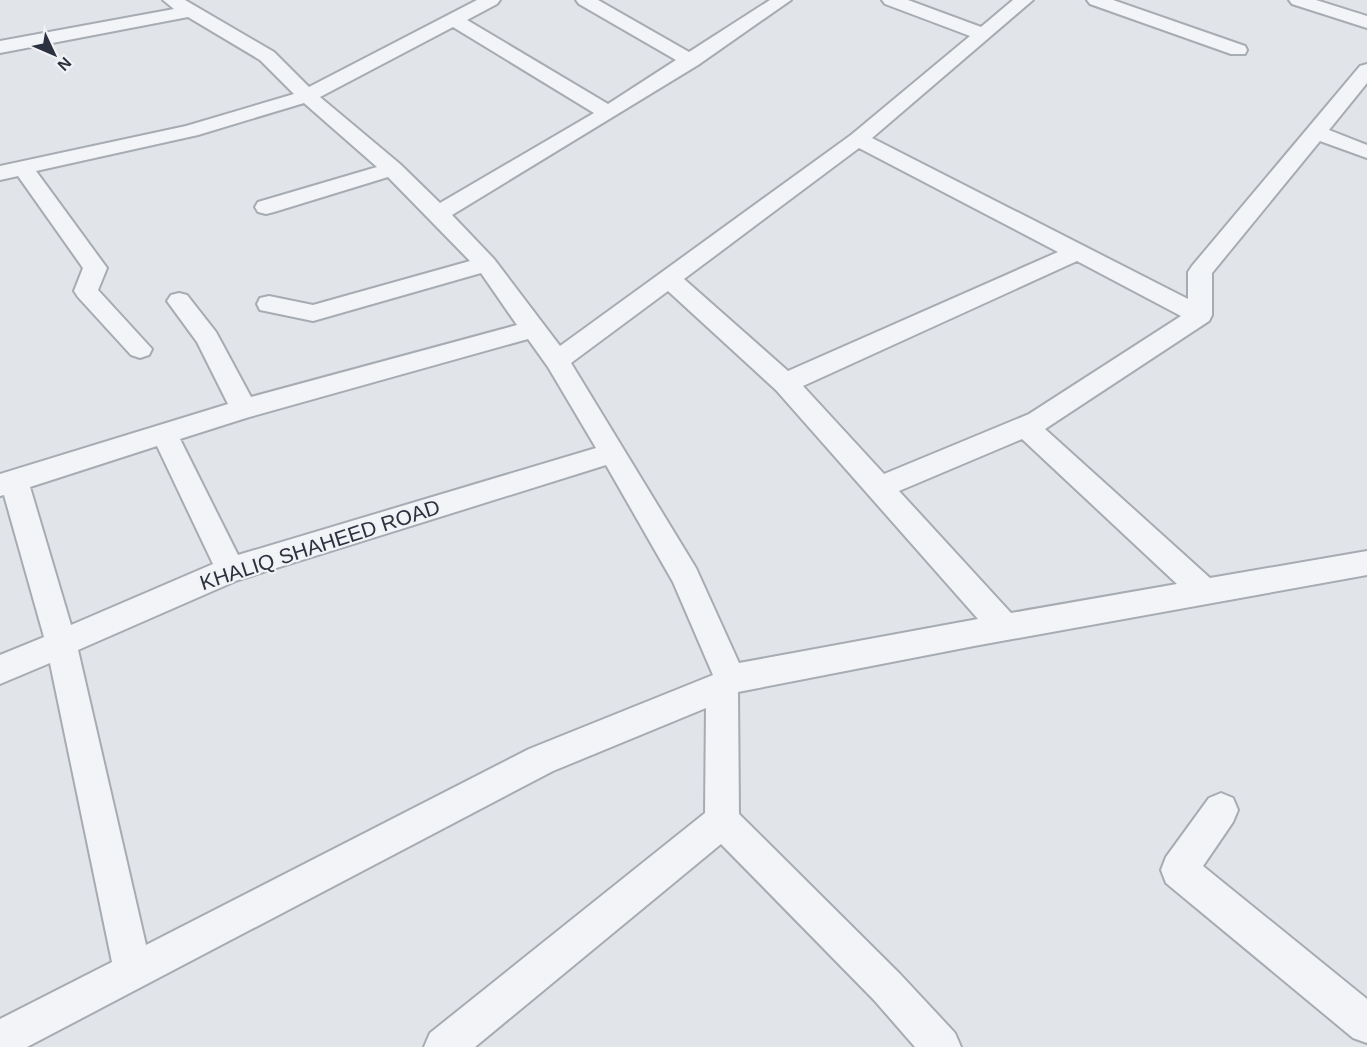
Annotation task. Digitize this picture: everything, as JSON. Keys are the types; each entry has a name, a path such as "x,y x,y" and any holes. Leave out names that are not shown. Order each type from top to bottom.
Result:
{"street":[{"path":"585,0 692,61"},
{"path":"437,214 692,61 782,0"},
{"path":"891,0 983,34"},
{"path":"557,361 858,139 1024,0"},
{"path":"1096,0 1138,6 1238,50"},
{"path":"1298,0 1367,22"},
{"path":"0,173 191,131 307,96 484,1"},
{"path":"0,46 182,5 267,56 307,96 392,169 486,264 557,361 686,577 726,683 722,821 887,987 935,1045"},
{"path":"452,19 608,113"},
{"path":"1200,315 1200,272 1367,70"},
{"path":"1316,132 1367,152"},
{"path":"858,139 1200,315"},
{"path":"23,168 95,268 86,291 140,349"},
{"path":"266,207 392,169"},
{"path":"785,383 1078,252"},
{"path":"269,304 313,313 486,264"},
{"path":"668,278 785,383 1004,627"},
{"path":"179,301 207,338 244,409"},
{"path":"879,488 1038,420 1200,315"},
{"path":"133,972 61,643 7,483 244,409 532,329"},
{"path":"1025,426 1205,592"},
{"path":"164,434 230,570"},
{"name":"KHALIQ SHAHEED ROAD","path":"0,670 230,570 613,453"},
{"path":"0,1040 540,760 726,683 1004,627 1367,563"},
{"path":"1221,810 1179,870 1367,1024"},
{"path":"444,1047 722,821"}]}
